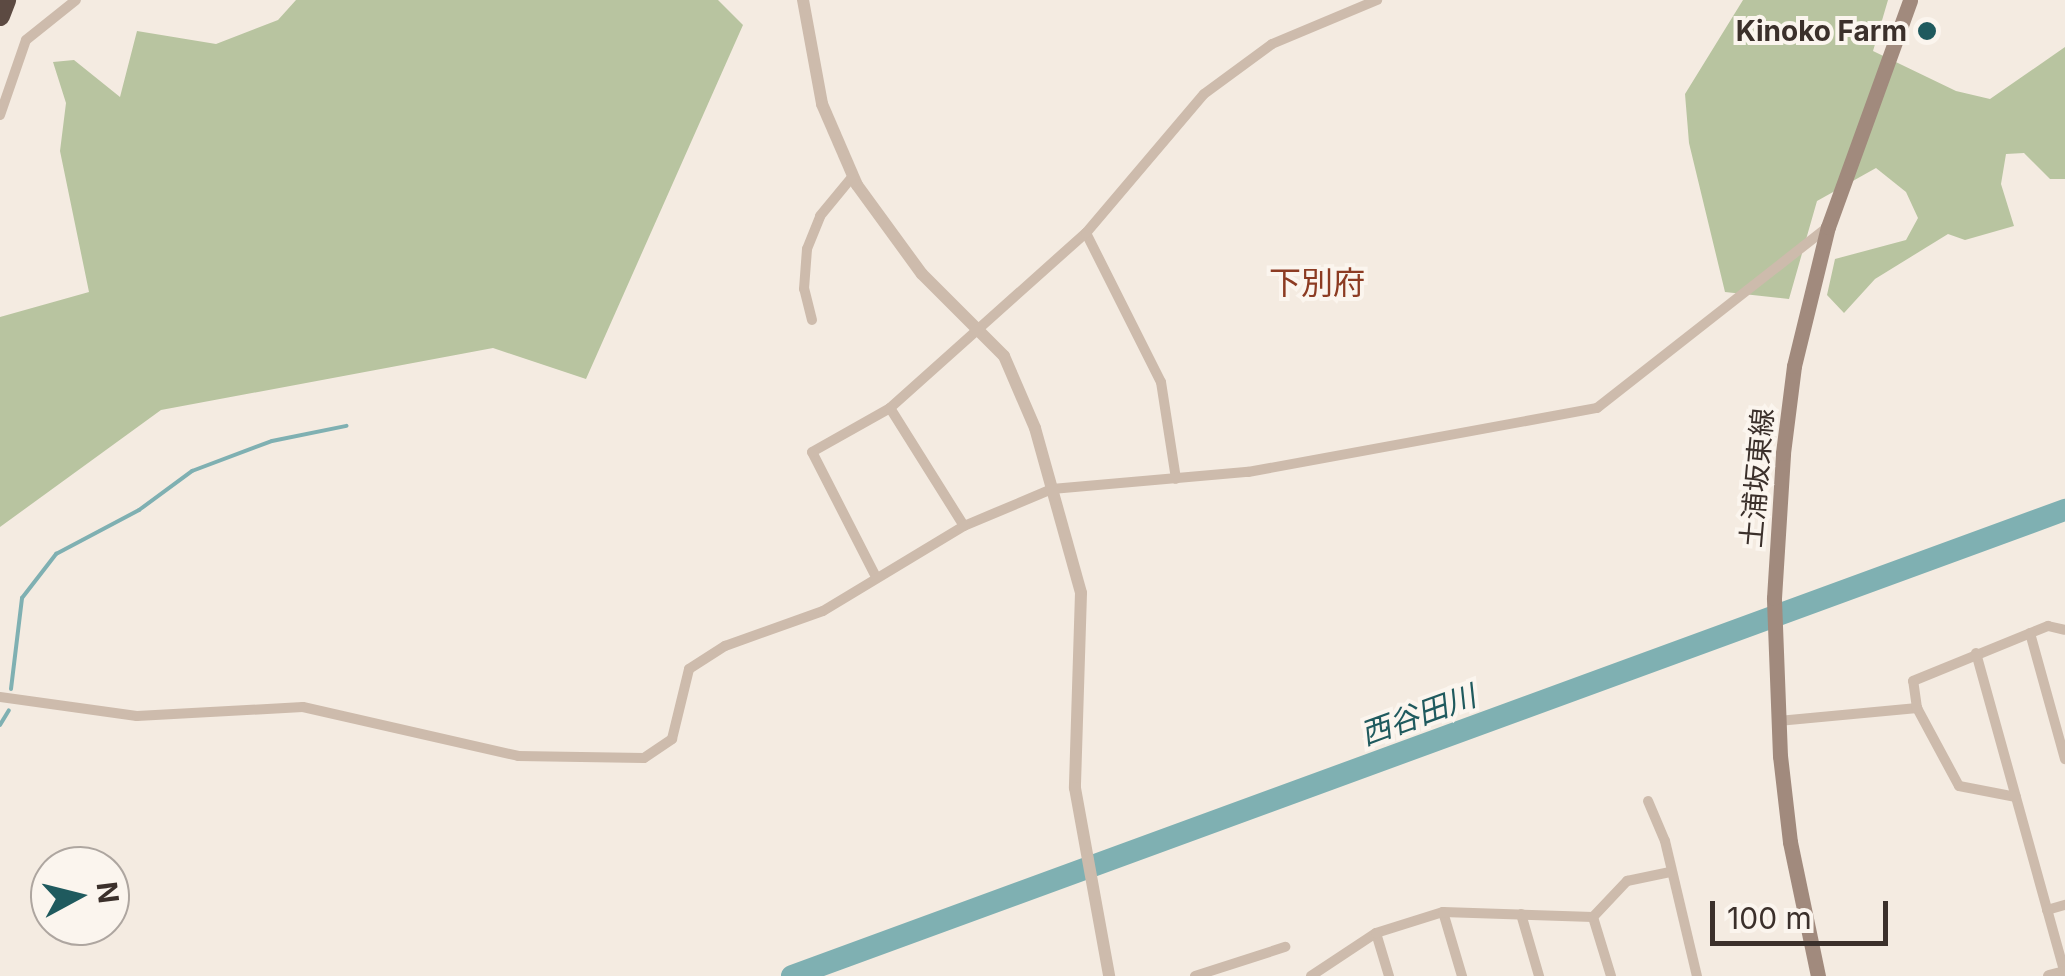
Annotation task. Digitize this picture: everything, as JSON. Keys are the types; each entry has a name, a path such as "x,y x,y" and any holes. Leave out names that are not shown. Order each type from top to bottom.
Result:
{"highway":[{"path":"0,16 6,0"}],"main road":[{"name":"土浦坂東線","path":"1818,976 1790,842 1774,639 1794,366 1828,226 1910,0"}],"street":[{"path":"0,115 26,40 76,0"},
{"path":"803,0 816,86 852,176 912,262 978,326 1020,384 1082,606 1074,761 1084,852 1109,976"},
{"path":"875,575 812,452 890,408 1086,233 1204,94 1272,44 1377,0"},
{"path":"812,320 804,289 807,249 820,216 852,176"},
{"path":"0,698 137,716 303,707 518,756 644,758 672,739 689,669 725,646 823,611 875,575 964,526 1052,489 1248,472 1597,408 1828,226"},
{"path":"1086,233 1161,382 1176,479"},
{"path":"890,408 964,526"},
{"path":"2016,797 1958,786 1917,708 1917,674 2048,626 2065,630"},
{"path":"2030,633 2065,759"},
{"path":"1976,653 2065,973 2050,976"},
{"path":"1778,721 1917,708"},
{"path":"1648,801 1696,976"},
{"path":"1311,976 1376,933 1444,912 1593,917 1627,881 1670,872"},
{"path":"2047,910 2065,905"},
{"path":"1444,912 1462,976"},
{"path":"1521,914 1539,976"},
{"path":"1593,917 1611,976"},
{"path":"1376,933 1389,976"},
{"path":"1195,976 1234,970 1285,947"}],"green space":[{"path":"296,0 718,0 743,25 586,379 493,348 161,410 0,527 0,317 89,292 60,151 66,103 53,62 74,60 120,97 137,31 216,44 278,20"},
{"path":"1743,0 1888,0 1873,51 1956,91 1990,99 2065,47 2065,179 2050,179 2024,153 2006,154 2001,184 2014,226 1965,240 1948,234 1875,279 1844,313 1827,295 1835,259 1906,240 1918,218 1906,192 1876,168 1817,201 1789,299 1725,292 1689,143 1685,94"}],"waterway":[{"path":"11,689 22,598 56,554 139,510 192,471 272,441 346,426"},
{"name":"西谷田川","path":"792,976 2065,510"},
{"path":"0,725 9,710"}],"place":[{"name":"Kinoko Farm","path":"1927,31"}],"district":[{"name":"下別府","path":"1317,283"}]}
